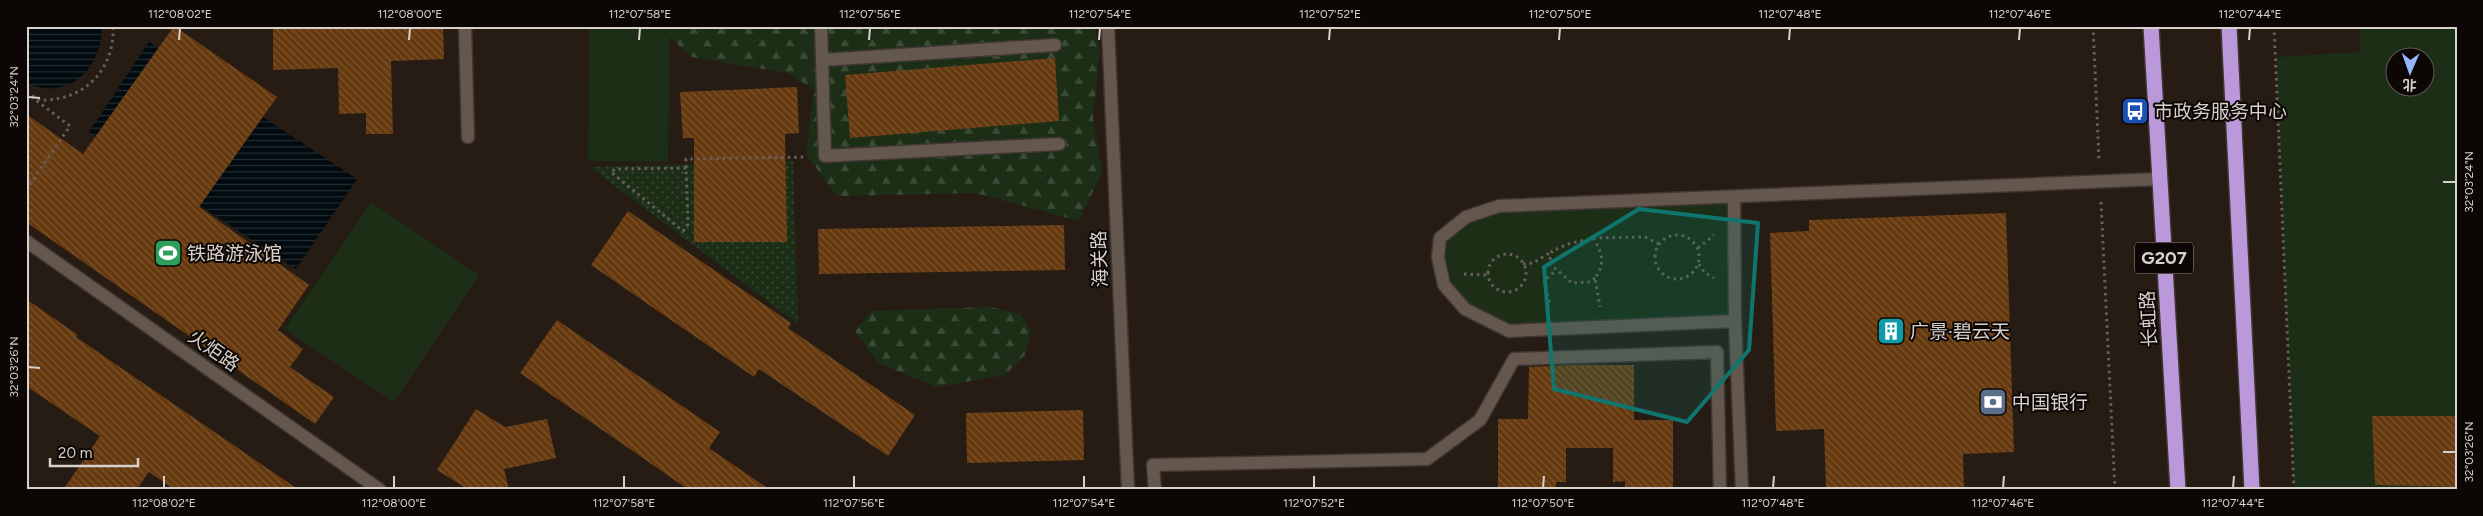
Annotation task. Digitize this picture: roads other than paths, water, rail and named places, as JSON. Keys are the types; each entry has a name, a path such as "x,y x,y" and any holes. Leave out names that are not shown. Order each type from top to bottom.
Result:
{"highway":[{"name":"长虹路","path":"2151,26 2178,490"},
{"path":"2229,26 2252,490"}],"street":[{"path":"465,26 468,137"},
{"path":"821,26 825,156 1059,144"},
{"name":"海关路","path":"1108,26 1128,490"},
{"path":"822,60 1055,45"},
{"path":"1735,321 1509,331 1465,309 1444,285 1438,257 1440,238 1466,217 1499,206 2160,179"},
{"path":"1734,196 1735,321 1742,490"},
{"name":"火炬路","path":"26,241 380,490"},
{"path":"1155,490 1153,465 1427,459 1480,420 1514,360 1716,352 1720,490"}],"place":[{"name":"市政务服务中心","path":"2135,111"},
{"name":"铁路游泳馆","path":"168,253"},
{"name":"广景·碧云天","path":"1891,331"},
{"name":"中国银行","path":"1993,402"}]}
